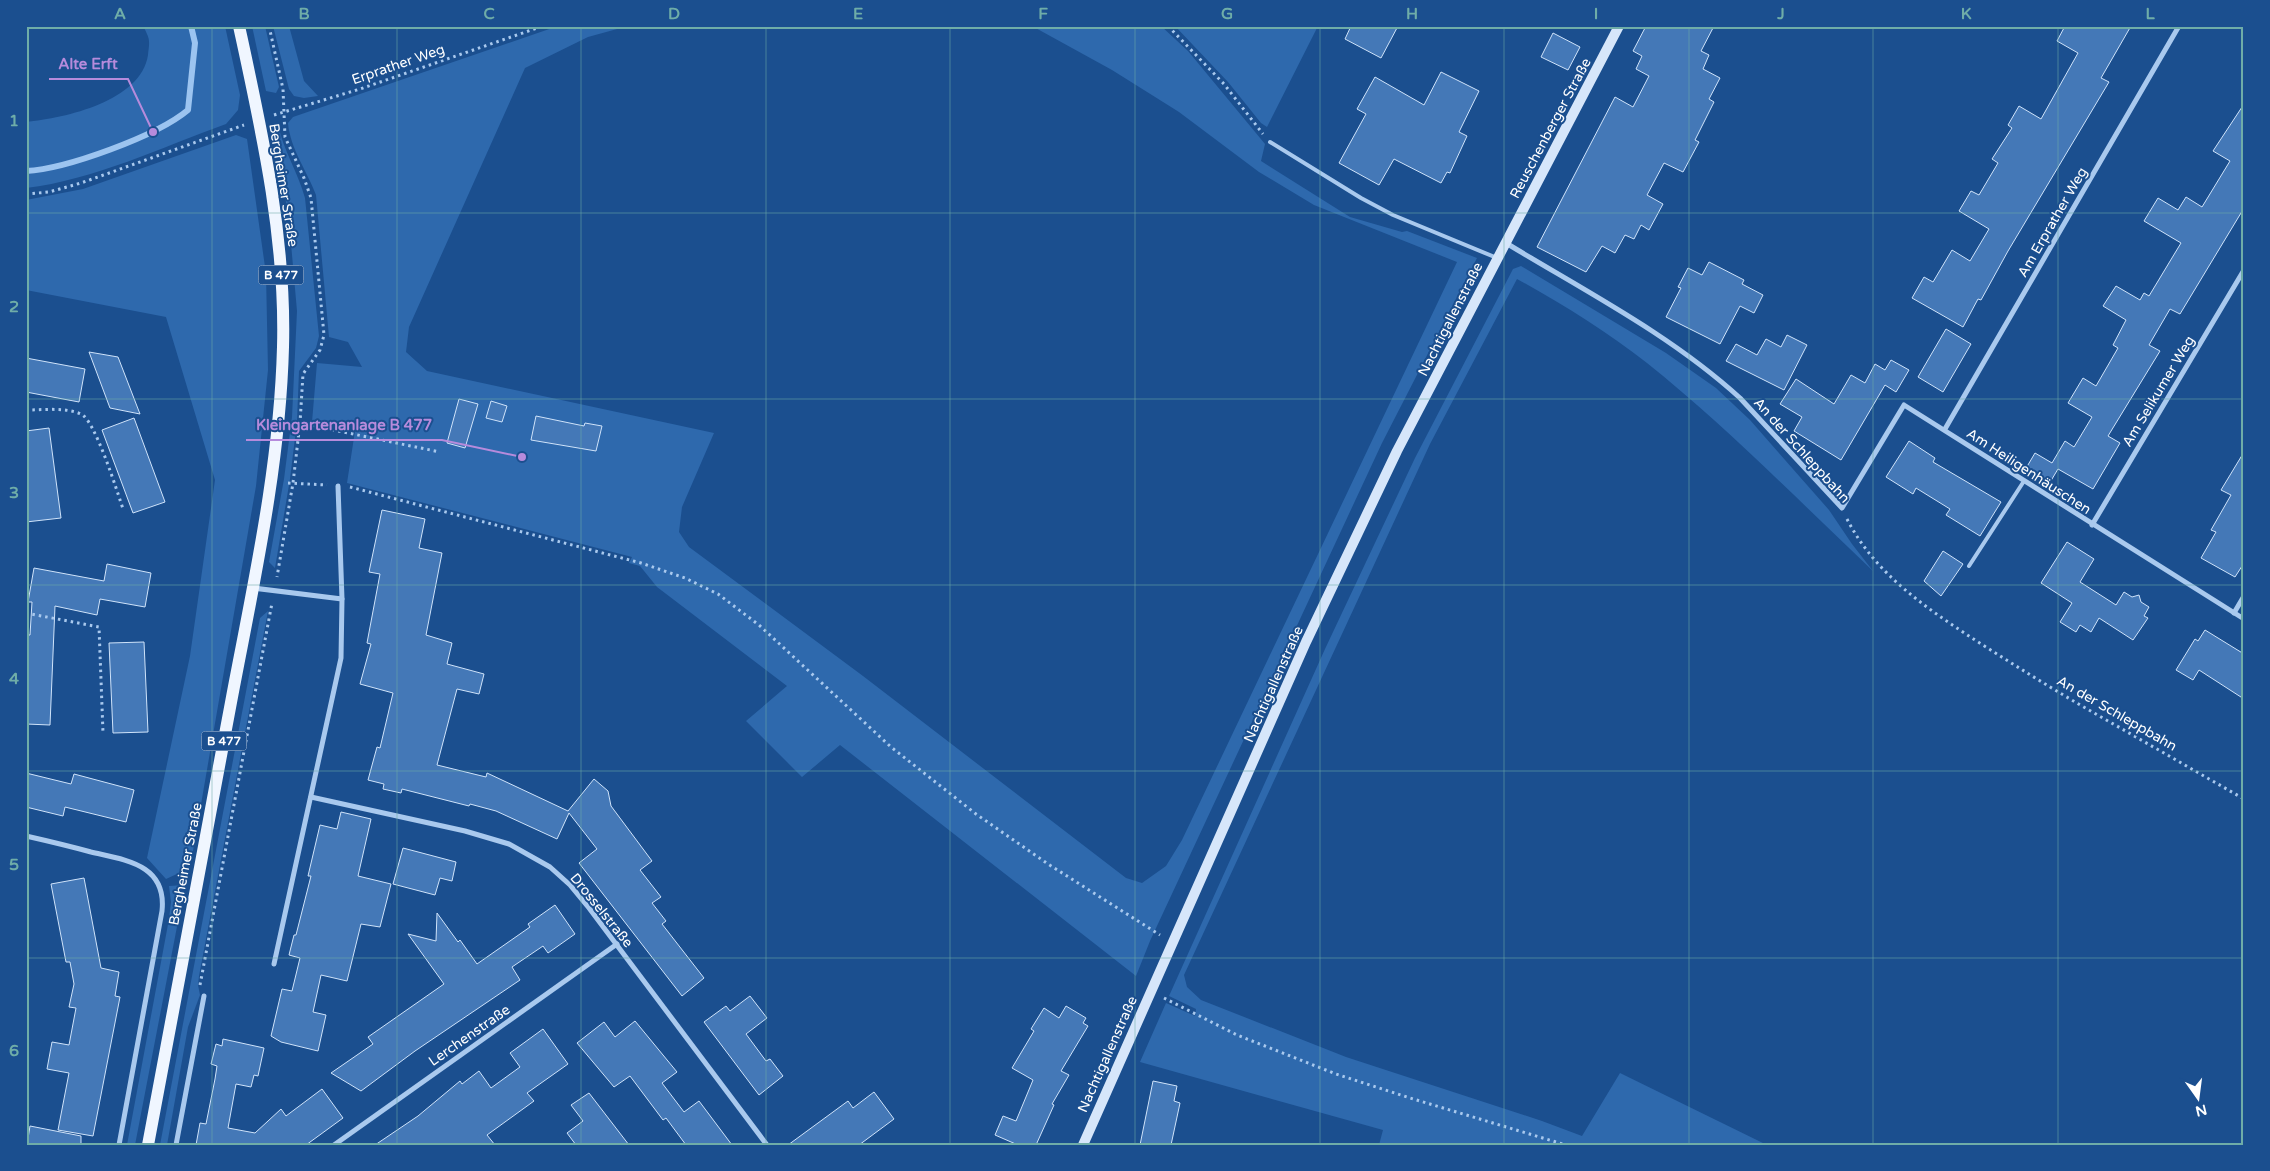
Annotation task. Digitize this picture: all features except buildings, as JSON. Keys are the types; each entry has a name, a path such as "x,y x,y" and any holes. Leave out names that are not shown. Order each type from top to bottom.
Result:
{"main road":[{"name":"Bergheimer Straße","path":"148,1145 253,588 280,416 283,345 278,226 259,119 238,26"},
{"name":"Reuschenberger Straße","path":"1505,242 1619,26"},
{"name":"Nachtigallenstraße","path":"1082,1145 1310,633 1398,451 1505,242"}],"street":[{"name":"Am Erprather Weg","path":"1945,429 2179,26"},
{"name":"An der Schleppbahn","path":"1505,242 1672,345 1722,381 1750,408 1842,508"},
{"name":"Am Selikumer Weg","path":"2092,524 2244,270"},
{"name":"Am Heiligenhäuschen","path":"1842,508 1904,405 1945,429 2024,481 2244,619"},
{"path":"274,964 341,658 342,599 338,486"},
{"path":"253,588 342,599"},
{"path":"2234,613 2244,596"},
{"name":"Drosselstraße","path":"311,796 465,831 509,844 550,867 570,886 617,944 767,1145"},
{"name":"Bergheimer Straße","path":"26,836 134,862 144,868 158,883 163,902 119,1145"},
{"name":"Lerchenstraße","path":"334,1145 617,944"},
{"path":"176,1145 204,996"}],"lane":[{"path":"1270,142 1361,198 1394,215 1497,258"},
{"path":"1969,566 2024,481"}],"path":[{"path":"204,996 200,985 275,591 293,483 303,374 320,350 324,336 311,198 304,178 285,138 283,89 269,26"},
{"name":"Erprather Weg","path":"26,194 49,192 81,183 259,119 352,92 543,26"},
{"path":"1168,26 1192,48 1224,84 1249,118 1270,142"},
{"path":"26,410 66,410 83,415 95,431 123,509"},
{"path":"300,423 440,452"},
{"path":"293,483 347,486 641,563 685,578 718,594 759,625 891,747 976,814 1048,864 1171,942"},
{"name":"An der Schleppbahn","path":"1842,508 1858,541 1878,566 1902,589 1940,618 2024,672 2244,799"},
{"path":"26,613 99,627 103,733"},
{"path":"1150,990 1236,1035 1336,1074 1566,1145"}],"shaded area":[{"path":"143,26 225,26 240,95 238,110 226,124 127,162 77,178 26,188 26,122 80,111 117,95 132,84 142,71 148,55 149,40"},
{"path":"252,26 265,26 279,87 276,93 266,91"},
{"path":"273,26 289,26 304,81 318,96 304,98 294,96 289,89"},
{"path":"558,26 628,26 588,37 525,68 409,327 406,352 427,371 714,433 682,507 679,532 689,547 863,676 1126,878 1142,883 1166,866 1182,840 1457,262 1314,205 1259,172 1179,112 1112,70 1032,26 1161,26 1188,51 1265,144 1261,161 1350,217 1402,232 1407,231 1477,258 1382,443 1150,941 1136,976 840,745 802,777 746,721 787,686 657,587 640,566 629,563 632,557 347,483 355,431 312,422 317,363 362,367 348,342 329,337 316,195 295,150 288,123 293,117"},
{"path":"1175,26 1318,26 1267,127 1261,123 1228,82"},
{"path":"278,124 283,143 305,198 319,336 316,348 299,371 297,421 290,479 275,568 269,562 284,479 292,417 297,311 289,221 274,127"},
{"path":"236,135 247,139 266,274 268,370 256,486 190,868 166,879 147,858 190,656 215,480 166,317 26,290 26,200 83,189"},
{"path":"1521,266 1666,353 1716,388 1750,420 1829,510 1873,571 1734,438 1677,387 1584,318 1517,279 1430,444 1184,975 1187,987 1201,1000 1346,1057 1542,1121 1582,1136 1620,1073 1767,1145 1379,1145 1383,1130 1140,1062 1166,1003 1195,1016 1196,1009 1169,996 1325,649 1415,458 1513,269"},
{"path":"268,611 199,976 200,995 188,1027 167,1145 160,1145 260,618"},
{"path":"185,885 135,1145 127,1145 169,919 171,902 169,886"}],"waterway":[{"path":"26,171 64,164 110,150 155,130 188,110 195,43 191,26"}],"place":[{"name":"Alte Erft","path":"153,132"},
{"name":"Kleingartenanlage B 477","path":"522,457"}]}
